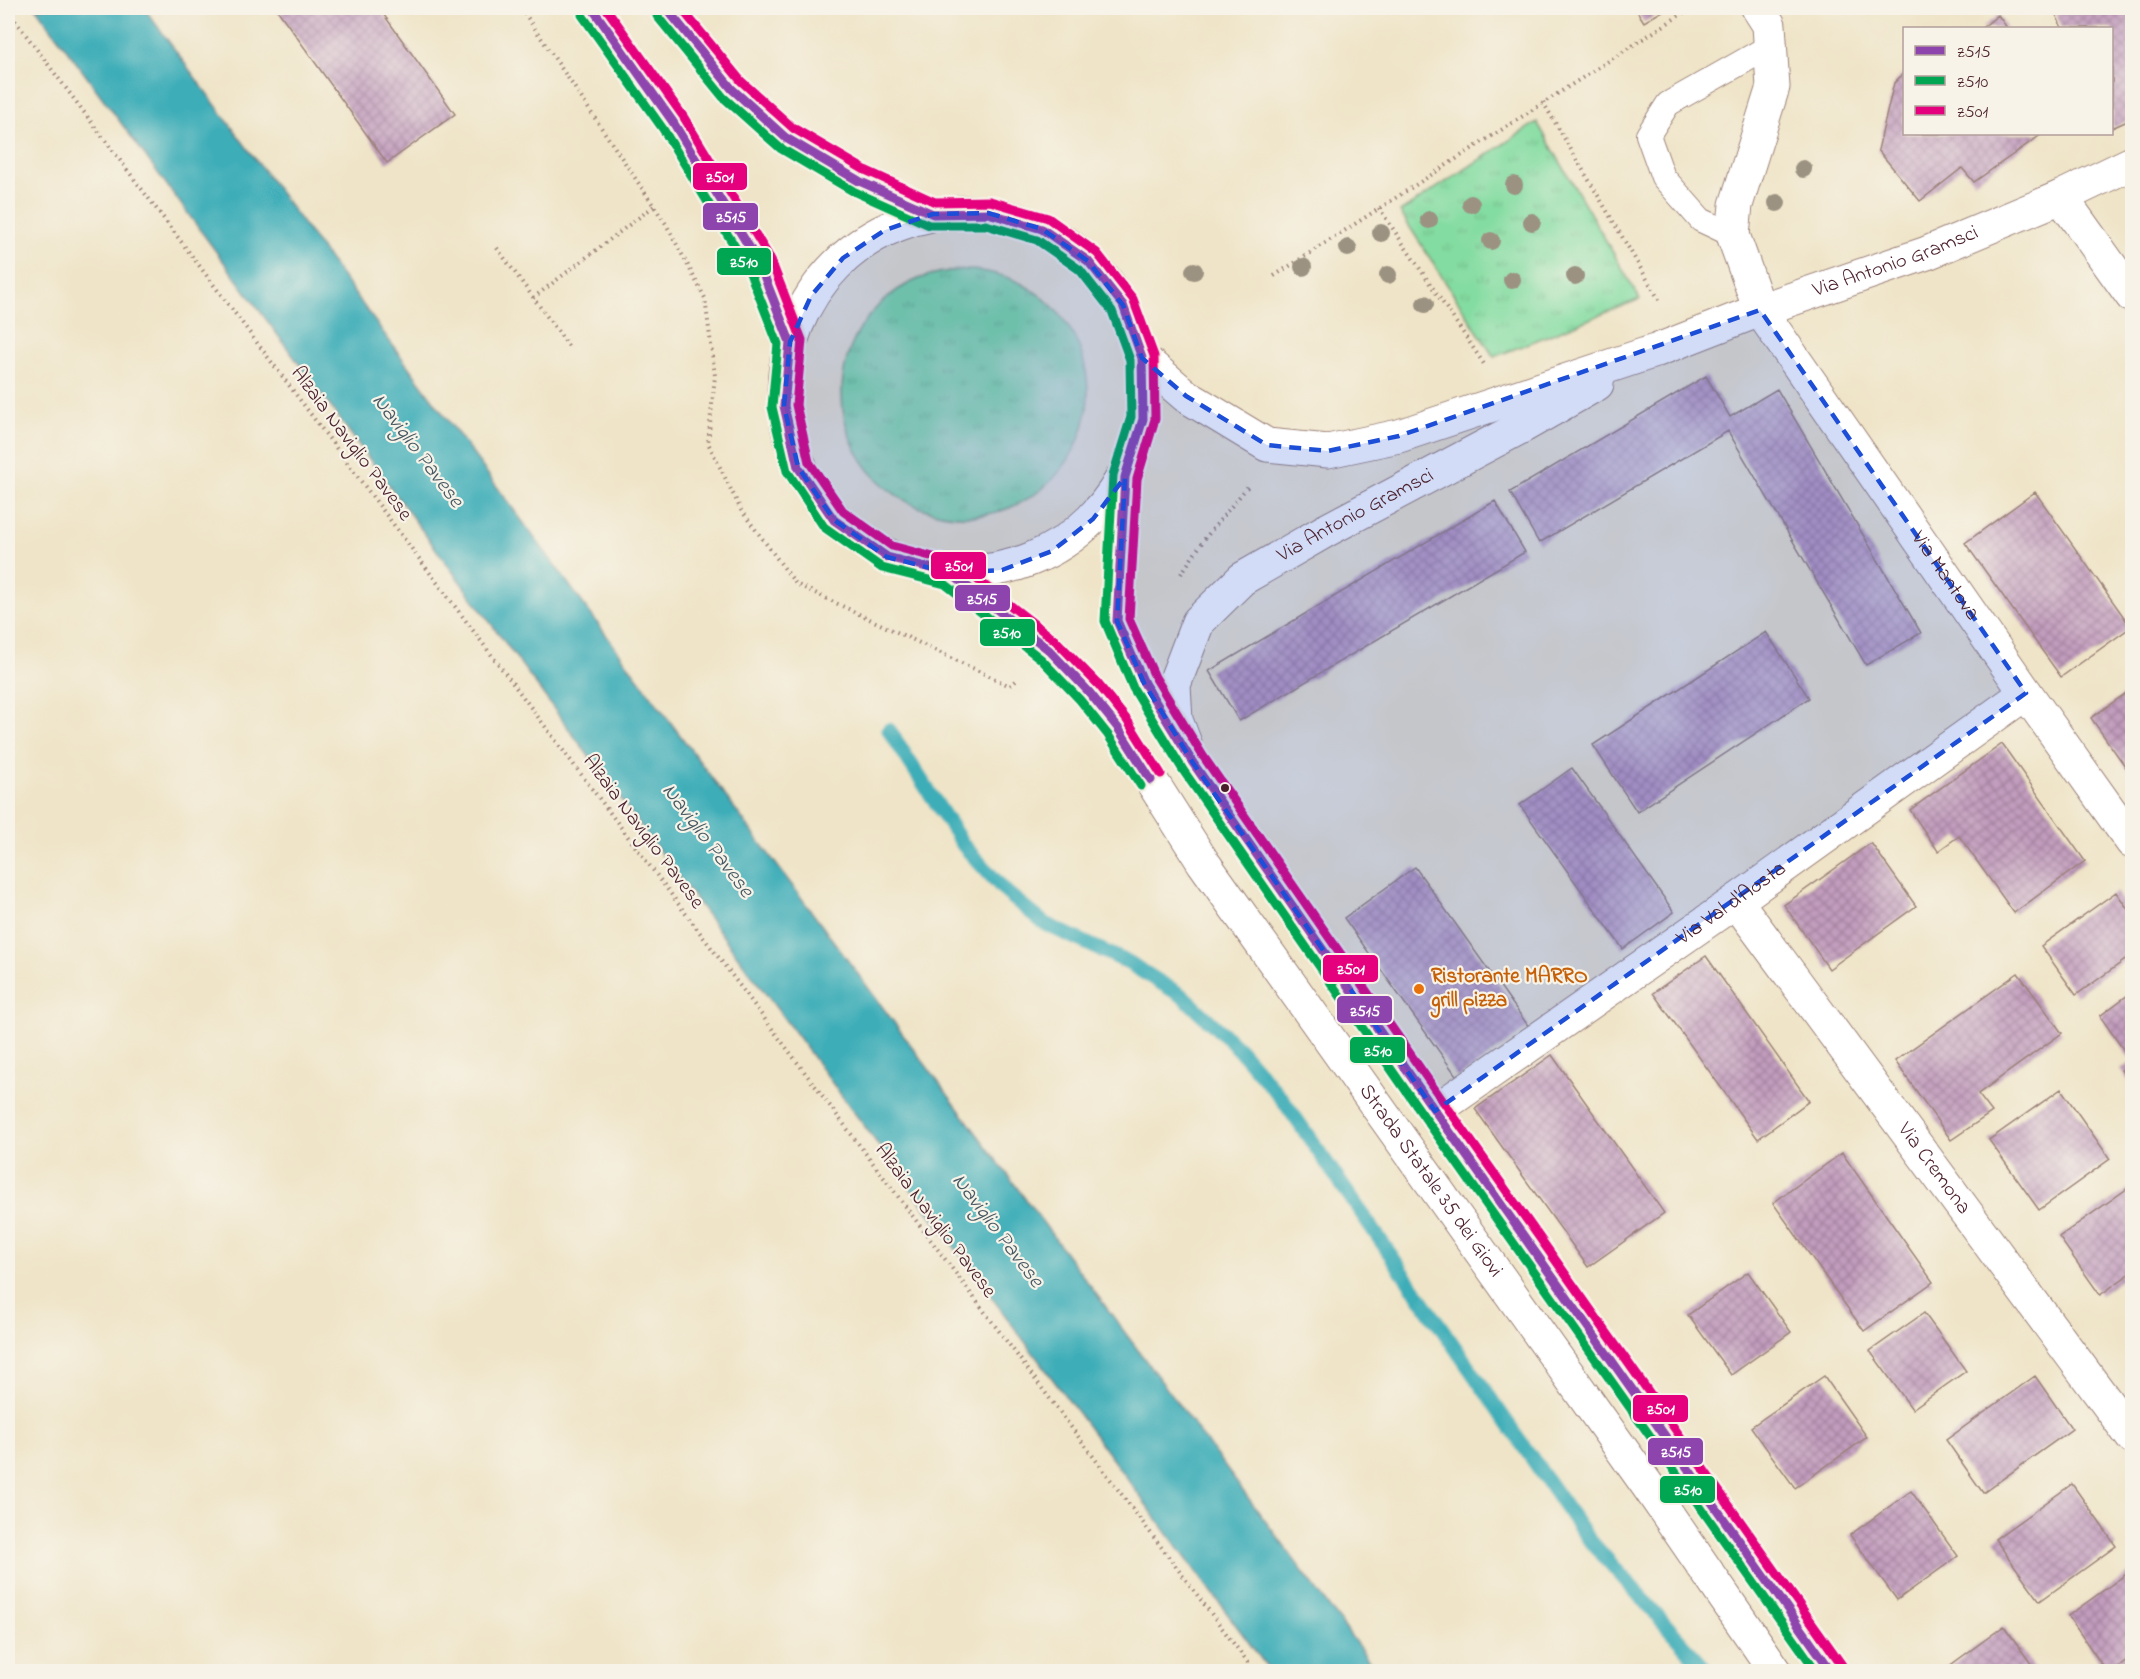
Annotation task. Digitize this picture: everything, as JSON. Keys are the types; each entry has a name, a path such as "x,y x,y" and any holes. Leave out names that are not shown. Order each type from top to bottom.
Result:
{"main road":[{"path":"592,8 673,122 759,263 790,342"},
{"path":"666,8 732,89 786,138 859,181 933,214"},
{"path":"1733,235 1736,205 1773,87 1769,26 1758,8"},
{"name":"Via Antonio Gramsci","path":"1142,358 1185,396 1267,445 1328,451 1399,436 1655,351 1760,310 1926,253 2061,197 2133,163"},
{"path":"2061,197 2133,296"},
{"path":"988,213 1042,229 1070,248 1088,261 1123,306 1142,358 1143,419 1125,477 1093,519 1052,551 1002,570 950,573 888,557 834,520 798,467 784,406 790,342 811,296 843,258 885,230 933,214 988,213"},
{"name":"Via Mantova","path":"1733,235 1760,310 2026,693 2133,842"},
{"name":"Via Antonio Gramsci","path":"1193,763 1176,720 1174,685 1198,622 1242,579 1327,530 1525,425 1655,351"},
{"name":"Strada Statale 35 dei Giovi","path":"1125,477 1117,621 1144,683 1193,763 1435,1111 1832,1671"},
{"name":"Strada Statale 35 dei Giovi","path":"950,573 1049,650 1089,692 1118,728 1203,862 1650,1489 1776,1671"},
{"name":"Via Val d'Aosta","path":"1435,1111 2026,693"},
{"name":"Via Cremona","path":"1736,900 2133,1437"}],"lane":[{"path":"1733,235 1701,220 1663,177 1647,135 1668,104 1772,45"}],"path":[{"path":"521,8 666,224 705,298 716,376 708,443 741,510 796,584 1010,686 1023,674"},
{"path":"1274,276 1691,8"},
{"name":"Alzaia Naviglio Pavese","path":"8,11 1255,1671"},
{"path":"1543,102 1662,306 1701,332"},
{"path":"534,298 654,206"},
{"path":"1379,208 1507,399"},
{"path":"497,248 570,348"},
{"path":"1181,575 1206,537 1254,480"}],"highlighted area":[{"path":"988,213 1042,229 1088,261 1123,305 1142,358 1186,396 1267,445 1328,451 1399,436 1760,310 2026,693 1435,1111 1193,763 1144,683 1117,621 1125,477 1093,519 1052,551 1002,570 950,573 887,557 834,520 798,467 784,406 790,342 811,296 843,258 885,230 933,214"}],"green space":[{"path":"1537,122 1640,299 1494,357 1400,212"},
{"path":"965,270 989,272 1012,279 1033,291 1052,306 1067,325 1079,346 1086,369 1088,393 1086,417 1079,440 1067,461 1052,480 1033,495 1012,507 989,514 965,516 941,514 918,507 897,495 878,480 863,461 851,440 844,417 842,393 844,369 851,346 863,325 878,306 897,291 918,279 941,272"}],"water":[{"name":"Naviglio Pavese","path":"36,8 144,8 674,727 1377,1671 1270,1671 611,786"}],"building":[{"path":"276,8 379,8 455,114 387,163"},
{"path":"1635,8 1668,8 1644,22"},
{"path":"2053,8 2132,8 2132,119 2113,128 2113,27 2062,27"},
{"path":"1998,15 2006,27 1983,27"},
{"path":"1903,74 1903,135 2041,135 1974,182 1962,168 1920,201 1878,150 1894,83"},
{"path":"1706,376 1730,417 1777,389 1921,633 1866,665 1728,431 1539,543 1510,492"},
{"path":"2035,492 2131,627 2061,677 1965,543"},
{"path":"1495,501 1525,552 1239,721 1209,671"},
{"path":"1766,632 1809,698 1637,812 1593,745"},
{"path":"2132,689 2132,776 2091,718"},
{"path":"2002,744 2085,861 2014,913 1959,836 1938,851 1910,810"},
{"path":"1572,768 1674,912 1623,949 1520,805"},
{"path":"1871,843 1916,906 1829,969 1784,905"},
{"path":"1415,867 1529,1027 1458,1078 1344,918"},
{"path":"2116,892 2132,915 2132,955 2076,995 2041,946"},
{"path":"1706,956 1809,1101 1758,1139 1653,993"},
{"path":"2018,973 2062,1033 1978,1094 1992,1112 1951,1140 1895,1061"},
{"path":"2132,992 2132,1062 2100,1016"},
{"path":"1552,1055 1664,1213 1588,1267 1475,1109"},
{"path":"2132,1062 2132,1086 2121,1070"},
{"path":"2061,1089 2110,1159 2039,1210 1989,1140"},
{"path":"1842,1153 1933,1282 1864,1331 1773,1203"},
{"path":"2131,1186 2132,1272 2100,1295 2059,1237"},
{"path":"1748,1272 1791,1332 1731,1375 1688,1315"},
{"path":"1924,1313 1966,1371 1912,1409 1870,1351"},
{"path":"1824,1376 1867,1437 1795,1488 1751,1427"},
{"path":"2035,1376 2072,1429 1983,1493 1946,1440"},
{"path":"2072,1484 2116,1546 2040,1601 1995,1539"},
{"path":"1911,1491 1958,1556 1897,1600 1850,1535"},
{"path":"2132,1570 2132,1656 2111,1672 2107,1672 2068,1616"},
{"path":"2004,1626 2037,1672 1941,1672"}],"waterway":[{"path":"889,730 964,846 1007,893 1045,924 1127,962 1184,997 1239,1049 1283,1100 1586,1536 1708,1672"}],"transit line":[{"name":"z515","path":"592,8 673,122 759,263 790,342 784,406 798,467 834,520 887,557 950,573 1049,650 1089,692 1118,728 1151,780"},
{"name":"z501","path":"606,8 683,116 770,258 802,340 796,405 809,462 843,511 892,546 956,563 1056,641 1098,684 1127,720 1161,774"},
{"name":"z515","path":"666,8 732,89 786,138 859,181 933,214 988,213 1042,229 1088,261 1123,305 1142,358 1143,419 1125,477 1117,621 1144,683 1193,763 1435,1111 1832,1672"},
{"name":"z501","path":"681,8 741,81 793,128 865,170 935,202 990,201 1048,218 1097,253 1133,299 1154,356 1155,419 1137,479 1129,619 1155,677 1203,756 1445,1104 1842,1665"},
{"name":"z510","path":"582,15 663,129 748,268 778,344 772,407 787,471 824,527 882,568 945,584 1041,659 1080,700 1108,735 1141,786"},
{"name":"z510","path":"657,16 723,97 780,148 853,191 929,225 986,225 1037,240 1080,270 1112,311 1130,360 1131,417 1113,475 1105,621 1133,688 1183,770 1425,1118 1817,1672"}],"place":[{"name":"Ristorante MARRO grill pizza","path":"1419,989"}]}
